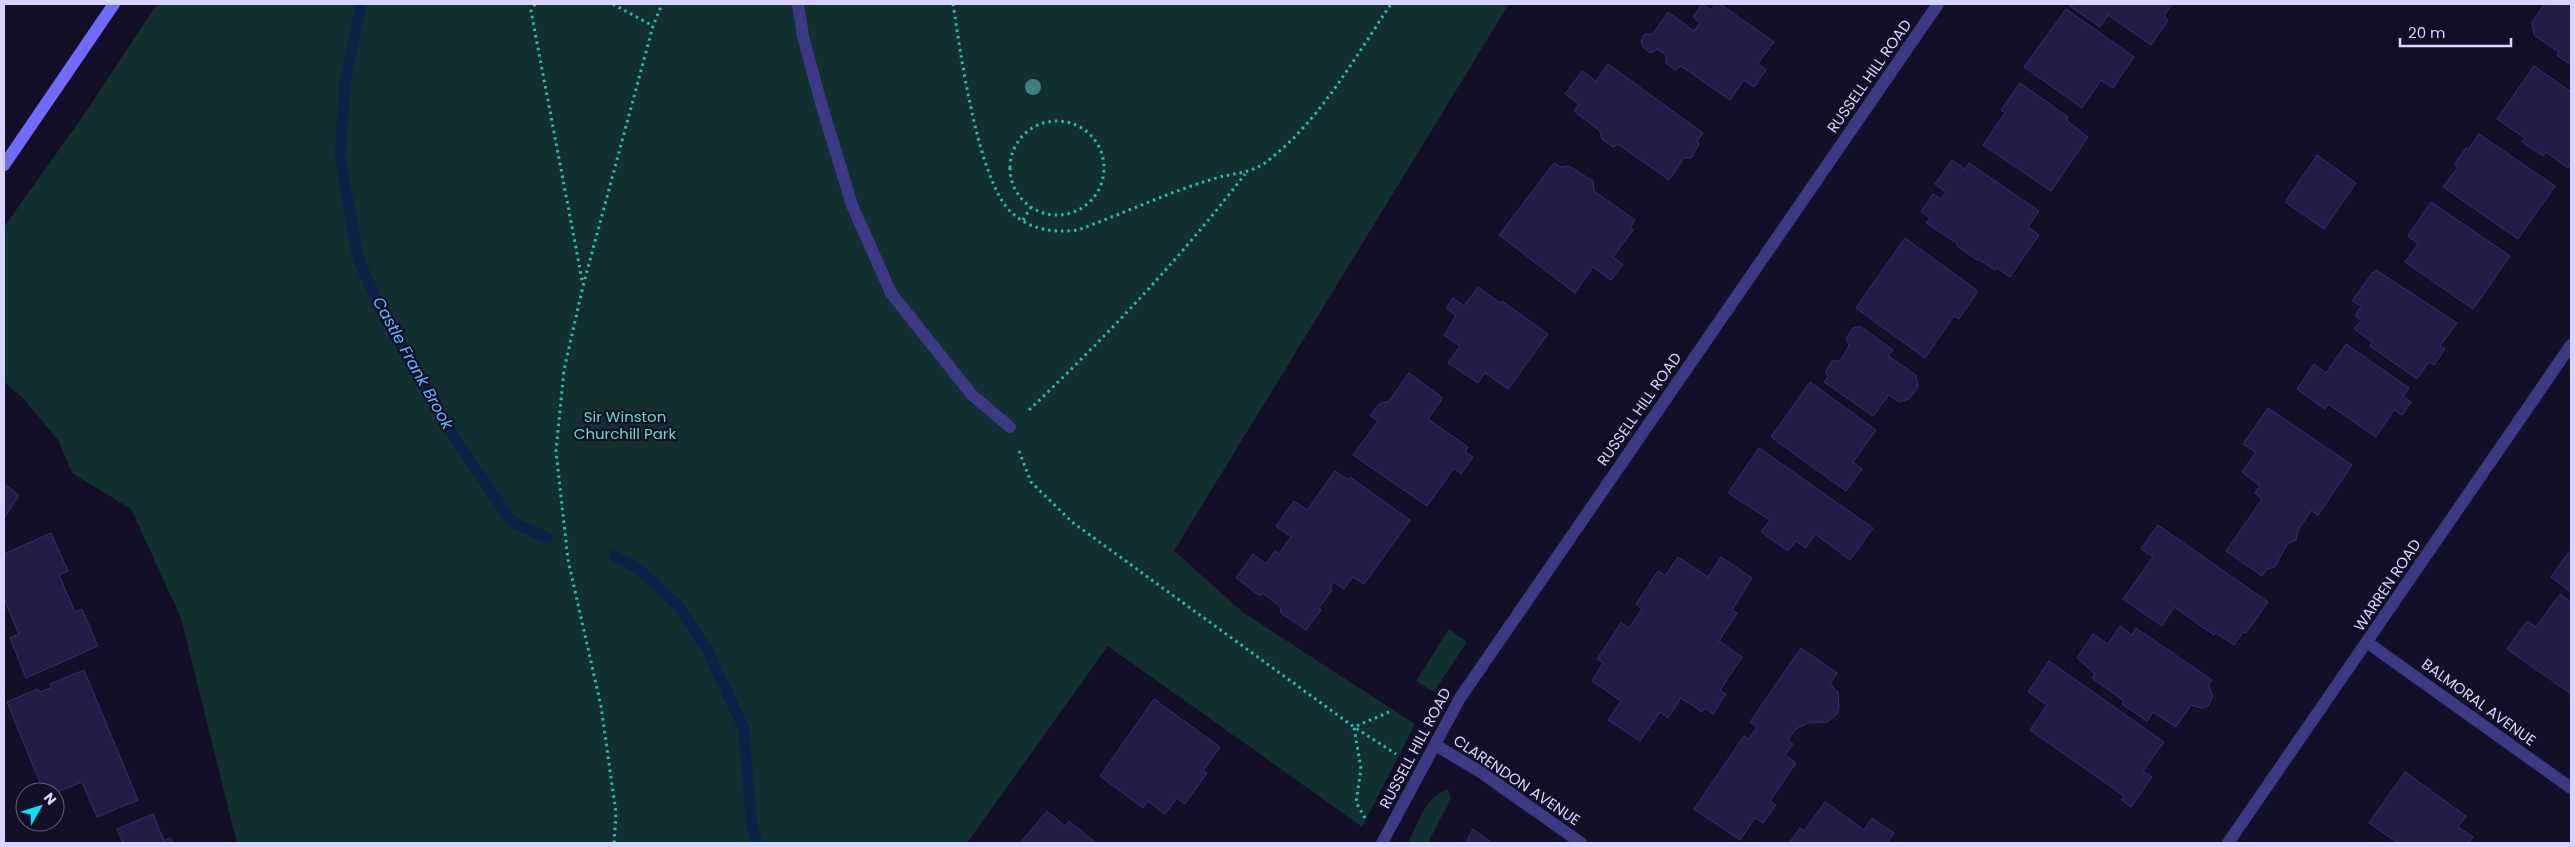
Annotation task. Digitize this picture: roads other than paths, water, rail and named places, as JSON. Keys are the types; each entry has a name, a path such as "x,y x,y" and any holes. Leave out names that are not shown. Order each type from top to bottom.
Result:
{"street":[{"path":"4,165 114,4"},
{"path":"798,4 803,36 821,103 852,205 890,293 972,395 1010,427"},
{"name":"RUSSELL HILL ROAD","path":"1382,843 1460,698 1938,4"},
{"name":"WARREN ROAD","path":"2228,843 2571,345"},
{"name":"BALMORAL AVENUE","path":"2368,642 2571,788"},
{"name":"CLARENDON AVENUE","path":"1435,745 1479,771 1581,843"}],"waterway":[{"name":"Castle Frank Brook","path":"361,4 345,82 340,157 358,258 381,311 455,438 512,522 547,538"},
{"name":"Castle Frank Brook","path":"614,556 639,569 678,606 707,649 744,729 751,821 757,843"}],"park label":[{"name":"Sir Winston Churchill Park","path":"625,424"}]}
